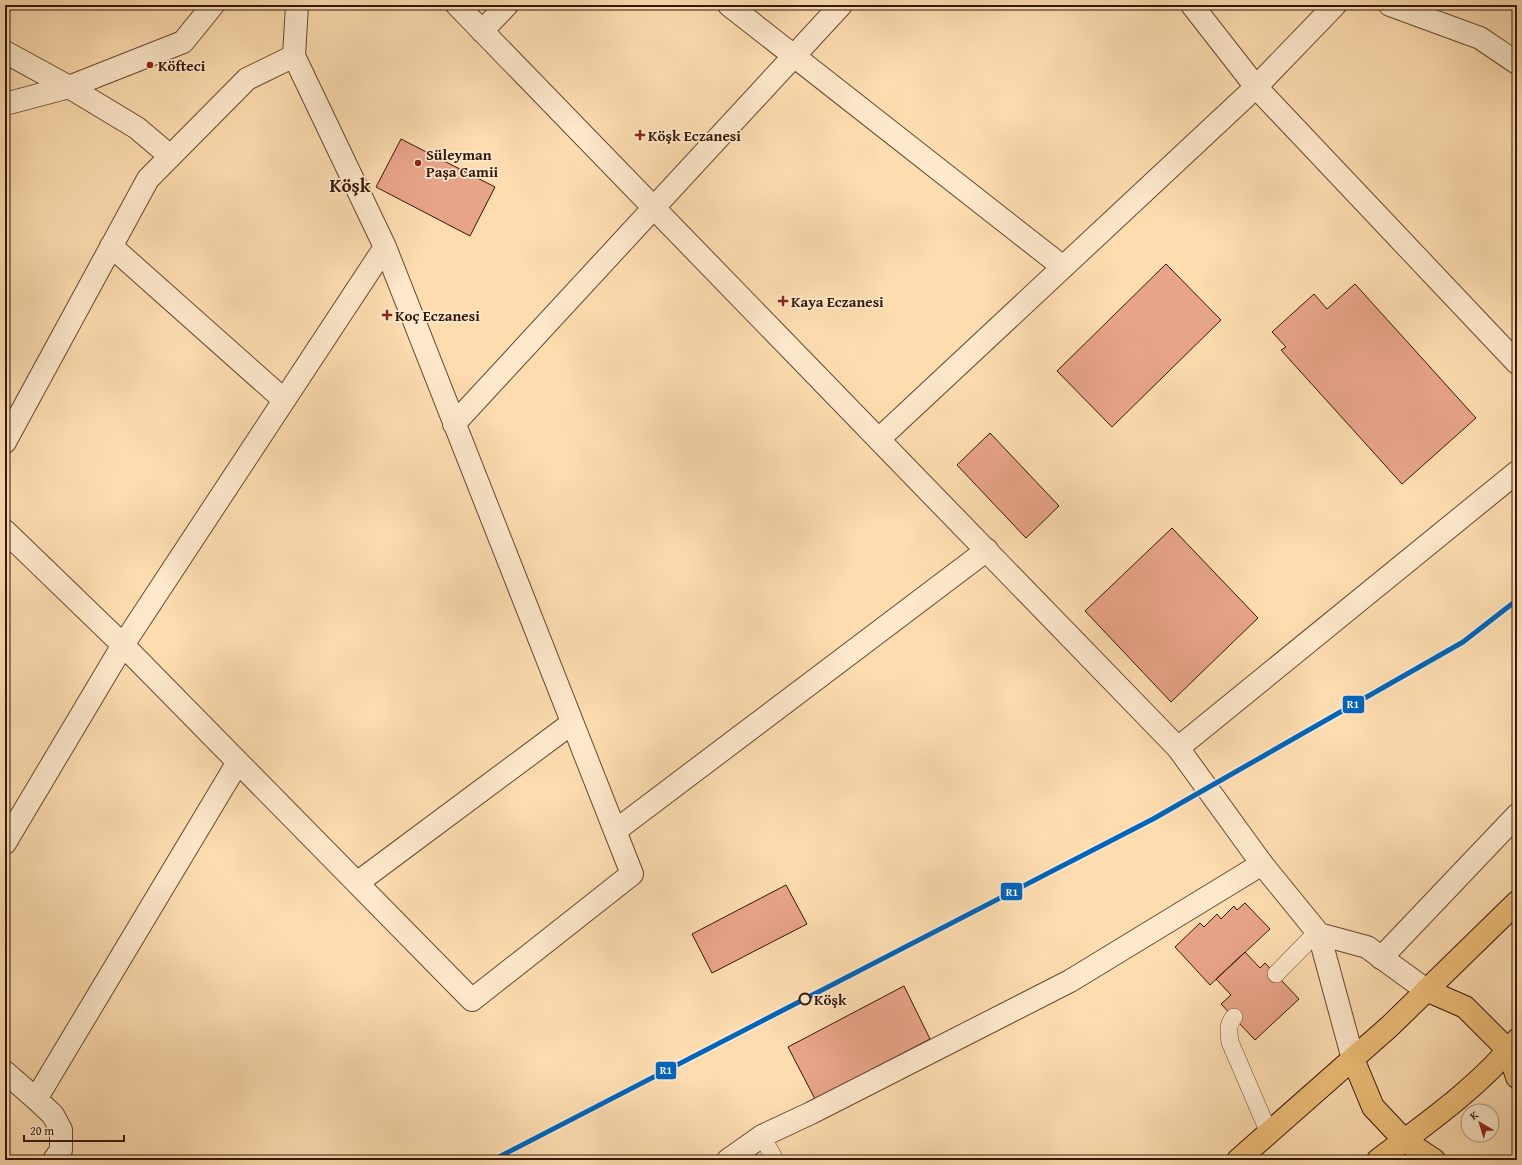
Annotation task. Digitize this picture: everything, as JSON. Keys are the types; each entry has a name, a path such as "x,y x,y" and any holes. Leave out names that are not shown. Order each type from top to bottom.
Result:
{"main road":[{"path":"1238,1160 1390,1026 1517,902"},
{"path":"1426,990 1465,1007 1513,1045 1517,1077"},
{"path":"1378,1160 1466,1092 1513,1045"},
{"path":"1354,1059 1373,1107 1404,1140 1433,1160"}],"street":[{"path":"5,104 69,87 183,42 213,5"},
{"path":"5,531 123,645 472,1000 632,874 384,247 294,56 297,5"},
{"path":"457,5 1178,748 1262,864 1318,933 1354,1059"},
{"path":"482,31 507,5"},
{"path":"729,5 1063,267"},
{"path":"454,424 841,5"},
{"path":"1192,5 1256,87 1517,363"},
{"path":"879,439 1256,87 1335,5"},
{"path":"1390,5 1480,38 1517,62"},
{"path":"5,52 69,87 137,128 170,156"},
{"path":"5,442 148,178 247,79 294,56"},
{"path":"111,246 284,400"},
{"path":"5,843 123,645 384,247"},
{"path":"1178,748 1517,472"},
{"path":"615,831 987,550"},
{"path":"356,883 572,723"},
{"path":"36,1098 238,762"},
{"path":"1381,958 1517,815"},
{"path":"728,1160 762,1136 811,1113 1070,980 1262,864"},
{"path":"1318,933 1367,947 1426,990"},
{"path":"5,1072 36,1098 53,1115 61,1130 62,1150 54,1160"}],"lane":[{"path":"1276,974 1318,933"},
{"path":"1234,1017 1231,1020 1228,1030 1230,1042 1269,1133"},
{"path":"762,1136 776,1160"}],"building":[{"name":"Süleyman Paşa Camii","path":"401,139 495,187 470,236 376,187"},
{"path":"1166,264 1221,320 1112,427 1057,371"},
{"path":"1355,284 1476,418 1402,484 1281,350 1286,347 1272,332 1314,294 1327,309"},
{"path":"990,433 1059,506 1026,538 957,465"},
{"path":"1172,528 1258,618 1171,702 1085,611"},
{"path":"786,885 807,924 712,973 692,934"},
{"path":"1245,903 1270,929 1210,985 1175,947 1200,923 1204,927 1217,914 1221,919 1234,906 1237,910"},
{"path":"1245,952 1260,968 1265,963 1299,999 1255,1040 1221,1004 1231,995 1216,979"},
{"path":"904,986 930,1039 815,1099 788,1047"}],"transit line":[{"name":"R1","path":"493,1160 1153,819 1463,642 1517,600"}],"place":[{"name":"Köfteci","path":"150,65"},
{"name":"Köşk Eczanesi","path":"640,135"},
{"name":"Süleyman Paşa Camii","path":"418,163"},
{"name":"Kaya Eczanesi","path":"783,301"},
{"name":"Koç Eczanesi","path":"387,315"},
{"name":"Köşk","path":"805,999"}],"district":[{"name":"Köşk","path":"350,185"}]}
